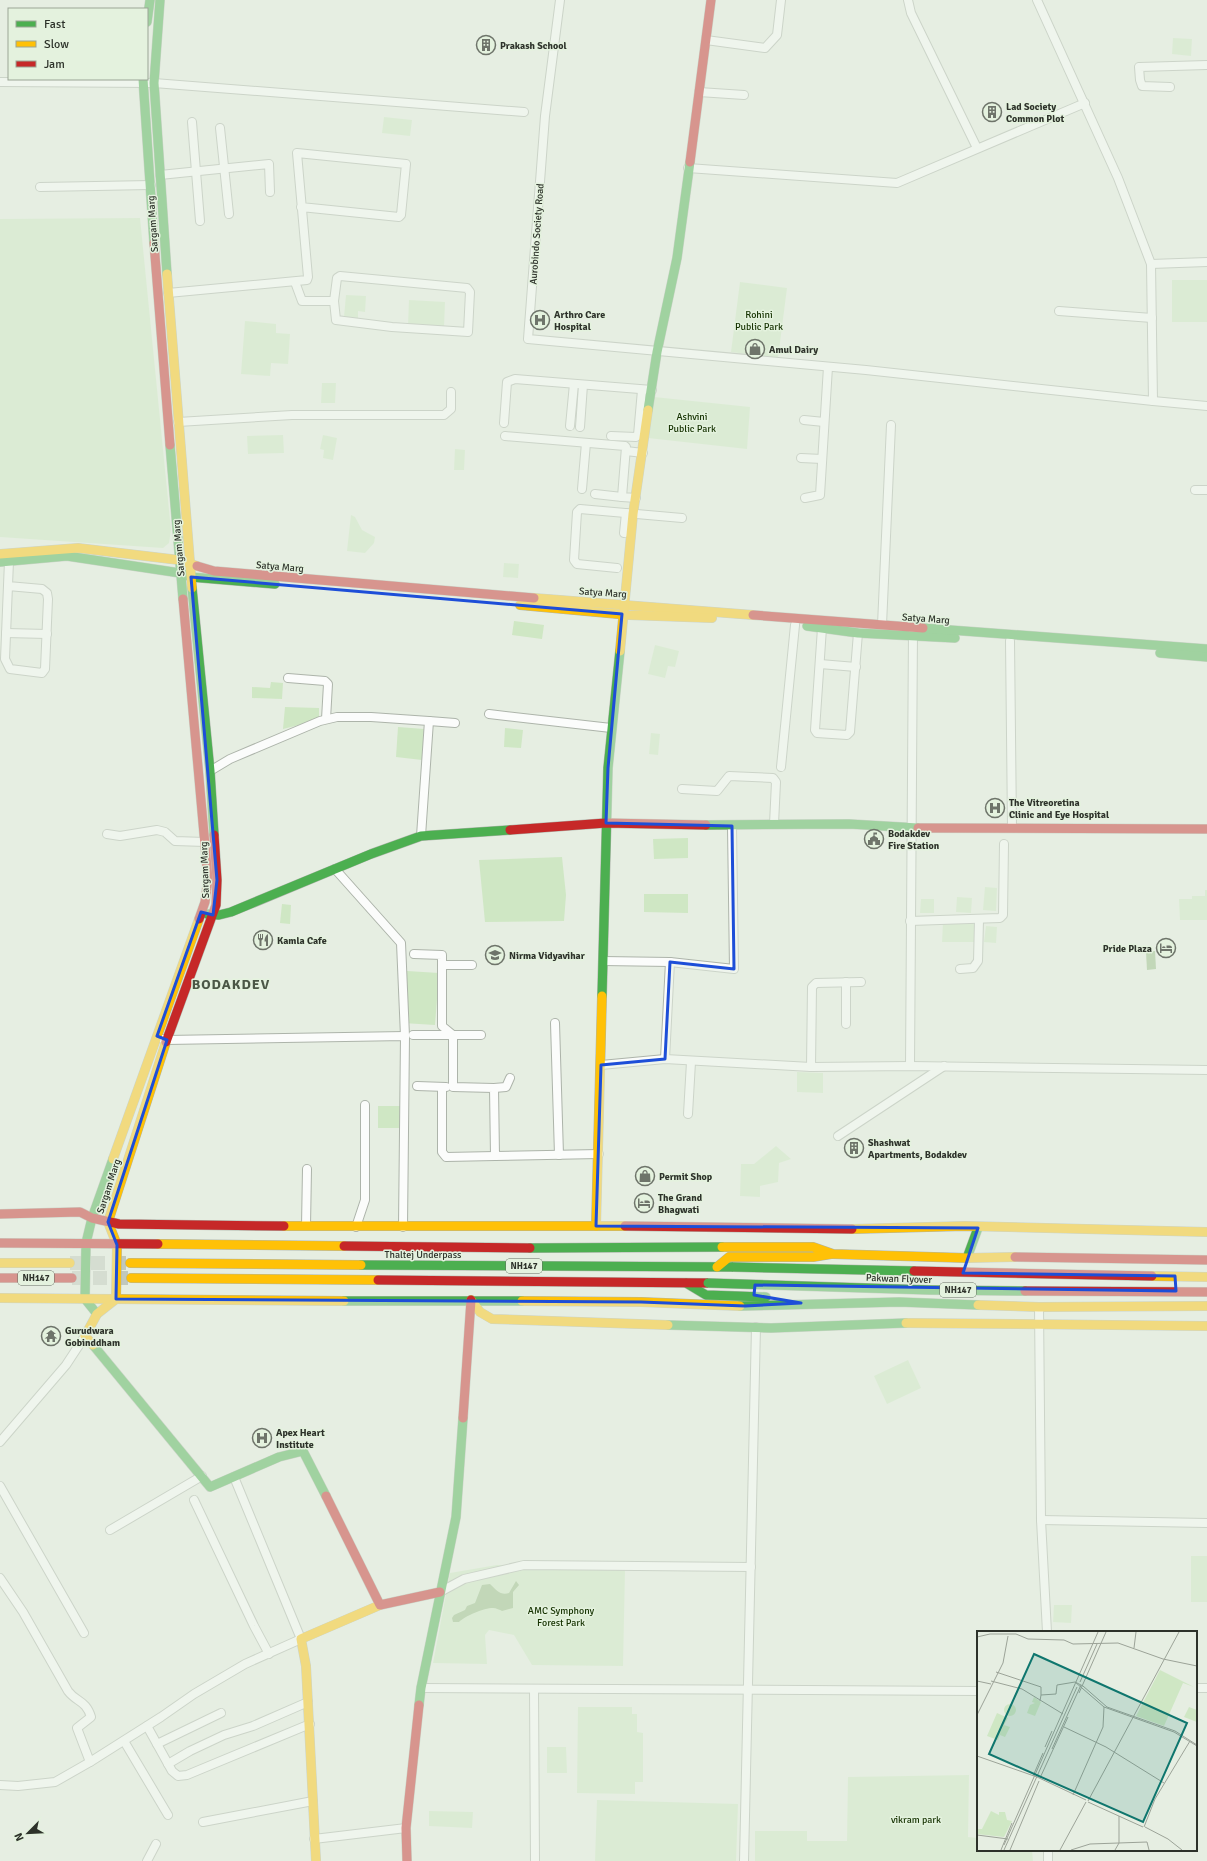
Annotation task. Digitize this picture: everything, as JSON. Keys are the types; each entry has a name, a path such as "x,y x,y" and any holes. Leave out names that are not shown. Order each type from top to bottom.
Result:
{"main road":[{"path":"148,15 150,0"},
{"name":"Sargam Marg","path":"116,1299 117,1245 108,1222 168,1040 216,906 217,880 210,771 191,577 178,422 154,83 160,0"},
{"path":"596,1226 599,1154 606,823 611,728 623,604 629,514 636,498 642,452 643,424 652,390 657,352 677,258 711,0"},
{"name":"Sargam Marg","path":"85,1299 86,1243 92,1218 205,902 208,879 180,573 173,466 161,340 143,81"},
{"name":"Satya Marg","path":"0,554 78,548 179,560 214,572 882,625 913,632 1010,641 1207,649"},
{"name":"Satya Marg","path":"4,562 67,556 180,573 191,577 622,614 741,620 858,633 913,632 1094,644 1207,656"},
{"path":"201,912 213,915 231,912 335,869 421,836 606,823 732,826 774,824 849,824 911,828 1207,829"},
{"path":"0,1214 80,1212 92,1218 108,1222 356,1227 596,1226 890,1229 964,1226 978,1228 1207,1232"},
{"path":"967,1258 978,1228"},
{"path":"0,1243 530,1248 813,1247 833,1254"},
{"path":"716,1266 729,1257 813,1257 833,1254 967,1258 1063,1257 1207,1260"},
{"path":"1173,1259 1176,1307"},
{"name":"NH147","path":"0,1263 70,1263"},
{"name":"Thaltej Underpass","path":"130,1263 620,1268 716,1266"},
{"name":"Pakwan Flyover","path":"716,1266 1207,1277"},
{"name":"NH147","path":"0,1278 72,1278"},
{"name":"NH147","path":"131,1278 686,1283"},
{"path":"686,1283 706,1295 766,1297 801,1303"},
{"name":"Pakwan Flyover","path":"686,1283 929,1290 1207,1292"},
{"path":"0,1298 260,1301 471,1300 641,1302 745,1306 801,1303 899,1302 1039,1307 1207,1306"},
{"path":"85,1299 97,1314"},
{"path":"116,1299 97,1314 85,1336 210,1487 279,1457 303,1451 380,1605"},
{"path":"471,1300 480,1312 492,1319 756,1327 906,1324 1207,1326"},
{"path":"407,1861 406,1828 421,1688 456,1517 471,1300"},
{"path":"316,1861 310,1724 306,1666 301,1639 380,1605 440,1592"}],"street":[{"name":"Aurobindo Society Road","path":"560,0 545,116 528,339 657,352"},
{"path":"706,40 765,48 777,35 782,0"},
{"path":"908,0 911,13 977,148"},
{"path":"1037,0 1118,178 1151,264 1153,401"},
{"path":"1170,87 1142,86 1139,66 1207,65"},
{"path":"0,82 143,81 524,112"},
{"path":"699,92 744,95"},
{"path":"688,168 897,183 1085,103"},
{"path":"192,122 200,221"},
{"path":"220,128 229,214"},
{"path":"168,293 307,280 308,276 301,207 297,153 406,164 401,215 399,217 301,207"},
{"path":"160,175 269,164 270,192"},
{"path":"40,187 151,185"},
{"path":"1151,264 1207,262"},
{"path":"340,276 467,288 470,292 468,332 392,327 336,320 334,301 337,278 340,276"},
{"path":"295,282 302,301 334,301"},
{"path":"1059,312 1152,318"},
{"path":"657,352 828,367 1207,406"},
{"path":"805,498 820,495 828,367"},
{"path":"504,423 507,382 515,379 652,390"},
{"path":"570,426 574,384"},
{"path":"580,427 583,384"},
{"path":"611,436 636,437 638,435 643,424 642,390"},
{"path":"178,422 292,415 444,414 451,409 452,392"},
{"path":"804,420 824,422"},
{"path":"882,625 891,425"},
{"path":"505,436 625,446 626,451 622,497"},
{"path":"582,489 586,443"},
{"path":"626,451 642,452"},
{"path":"800,458 822,459"},
{"path":"1195,490 1207,490"},
{"path":"595,494 636,498"},
{"path":"617,568 576,564 574,560 577,512 580,509 682,518"},
{"path":"624,533 629,514"},
{"path":"4,562 8,586 5,659 10,669 42,673 45,669 47,593 42,589 8,586"},
{"path":"781,767 795,625"},
{"path":"822,628 815,730 817,733 847,735 850,732 858,633"},
{"path":"6,632 47,634"},
{"path":"910,1066 913,632"},
{"path":"1010,641 1012,828"},
{"path":"820,664 856,666"},
{"path":"288,678 326,681 328,684 326,719"},
{"path":"489,714 611,728"},
{"path":"210,771 230,759 326,719 337,717 371,717 455,723"},
{"path":"421,836 429,721"},
{"path":"682,789 717,791 725,779 729,776 773,778 776,782 774,824"},
{"path":"603,961 670,962 734,968 732,826"},
{"path":"107,834 120,836 157,830 165,832 175,841 205,842"},
{"path":"910,921 996,919 1002,915 1004,844"},
{"path":"335,869 401,943 409,1036 403,1227"},
{"path":"960,969 973,968 978,961 979,920"},
{"path":"414,954 442,955 442,1026 453,1035"},
{"path":"665,1059 670,962"},
{"path":"442,965 472,965"},
{"path":"846,982 846,1024"},
{"path":"811,1068 812,987 816,983 861,982"},
{"path":"555,1023 559,1155"},
{"path":"453,1035 453,1087"},
{"path":"157,1036 168,1040 482,1035"},
{"path":"601,1065 665,1059 691,1062 811,1068 945,1066 1207,1070"},
{"path":"688,1114 691,1062"},
{"path":"838,1136 945,1066"},
{"path":"417,1086 506,1087 510,1078"},
{"path":"442,1087 442,1152 446,1157 599,1154"},
{"path":"494,1088 495,1156"},
{"path":"356,1227 365,1200 365,1105"},
{"path":"306,1226 307,1169"},
{"path":"1039,1307 1041,1520 1046,1631"},
{"path":"744,1861 756,1327"},
{"path":"0,1442 66,1365 85,1336"},
{"path":"110,1530 202,1476"},
{"path":"0,1785 18,1786 55,1782 124,1741 194,1694 245,1664 301,1639 234,1477"},
{"path":"0,1486 84,1633"},
{"path":"194,1500 269,1654"},
{"path":"1041,1520 1207,1523"},
{"path":"440,1592 464,1579 524,1565 751,1567"},
{"path":"0,1578 23,1612 68,1691 72,1696 82,1700 90,1712 91,1717 77,1728 90,1762"},
{"path":"421,1688 977,1691"},
{"path":"534,1689 535,1861"},
{"path":"168,1764 190,1751 224,1735 253,1726 308,1702"},
{"path":"157,1744 221,1713"},
{"path":"147,1726 172,1771 178,1776 186,1775 310,1724"},
{"path":"124,1741 168,1815"},
{"path":"203,1822 313,1801"},
{"path":"314,1839 406,1828"},
{"path":"147,1861 156,1844"}],"highlighted area":[{"path":"191,577 622,614 608,768 606,823 732,826 734,969 670,962 665,1059 601,1065 596,1226 978,1228 963,1273 1175,1276 1176,1291 755,1285 754,1295 801,1303 745,1306 641,1302 116,1299 117,1245 108,1222 167,1040 157,1036 201,912 213,915 217,880"}],"green space":[{"path":"1173,38 1192,39 1191,56 1172,54"},
{"path":"384,117 412,120 410,136 382,133"},
{"path":"140,218 171,530 169,543 163,548 0,537 0,219"},
{"path":"1172,280 1207,280 1207,322 1172,322"},
{"name":"Rohini Public Park","path":"740,282 787,288 778,358 731,352"},
{"path":"346,295 366,296 365,312 358,311 358,318 344,317"},
{"path":"409,300 445,302 444,327 408,325"},
{"path":"245,321 276,324 276,333 290,334 288,364 271,363 270,376 241,374"},
{"path":"322,383 336,383 335,403 321,403"},
{"name":"Ashvini Public Park","path":"654,397 750,407 747,449 648,438"},
{"path":"283,435 284,453 248,454 247,436"},
{"path":"323,435 337,438 333,460 323,458 324,450 320,449"},
{"path":"455,449 465,450 464,470 454,470"},
{"path":"351,515 355,517 362,530 375,537 374,543 365,553 347,551"},
{"path":"504,563 519,564 518,578 503,577"},
{"path":"514,621 544,625 542,639 512,635"},
{"path":"655,645 679,651 675,667 668,666 665,678 648,674"},
{"path":"271,682 283,683 282,699 252,698 252,687 270,688"},
{"path":"285,707 319,708 319,720 283,729"},
{"path":"398,727 424,729 422,760 396,757"},
{"path":"505,728 523,730 521,748 504,747"},
{"path":"651,733 660,734 658,755 649,754"},
{"path":"688,838 688,858 654,859 653,839"},
{"path":"562,857 566,895 564,921 485,922 479,860"},
{"path":"985,887 997,888 996,911 983,910"},
{"path":"1205,890 1207,890 1207,920 1180,920 1179,899 1192,899 1192,896 1205,896"},
{"path":"644,894 688,894 688,913 644,912"},
{"path":"957,897 972,898 971,913 956,912"},
{"path":"921,899 934,899 934,913 920,913"},
{"path":"282,904 291,905 290,924 280,923"},
{"path":"943,923 974,924 974,942 942,942"},
{"path":"986,926 997,927 996,943 984,942"},
{"path":"407,971 439,973 435,1025 403,1023"},
{"path":"797,1072 823,1073 823,1093 797,1092"},
{"path":"378,1106 401,1106 401,1128 378,1128"},
{"path":"776,1146 791,1159 779,1163 778,1182 760,1186 760,1197 740,1196 741,1164 754,1164"},
{"path":"908,1360 921,1388 887,1404 874,1376"},
{"path":"1191,1556 1207,1556 1207,1602 1191,1602"},
{"name":"AMC Symphony Forest Park","path":"497,1565 625,1570 623,1666 532,1665 514,1635 489,1630 485,1635 487,1664 433,1663 450,1573"},
{"path":"1054,1605 1072,1605 1071,1623 1053,1622"},
{"path":"578,1707 632,1707 632,1714 637,1714 637,1732 643,1733 643,1782 635,1782 635,1794 577,1793"},
{"path":"547,1747 566,1747 567,1773 547,1773"},
{"name":"vikram park","path":"969,1775 968,1837 977,1838 977,1851 1032,1851 1033,1861 755,1861 755,1831 807,1831 807,1841 847,1841 848,1777"},
{"path":"597,1800 738,1804 736,1861 595,1861"},
{"path":"429,1811 473,1812 472,1828 429,1826"}],"shaded area":[{"path":"1155,951 1156,969 1147,970 1146,952"},
{"path":"516,1581 519,1585 513,1592 513,1608 502,1611 489,1608 470,1615 459,1622 453,1622 452,1618 454,1615 465,1610 467,1606 475,1603 482,1585 490,1584 499,1592 506,1594 509,1593"}],"tunnel":[{"path":"70,1263 130,1263"},
{"path":"72,1278 131,1278"}],"traffic: fast":[{"path":"148,15 150,0"},
{"path":"160,0 154,83 167,274"},
{"path":"143,80 154,243"},
{"path":"648,410 657,352 677,258 690,162"},
{"path":"170,445 183,599"},
{"path":"0,562 67,556 180,573 191,577 275,584"},
{"path":"192,588 210,771 214,835"},
{"path":"807,626 858,633 955,638"},
{"path":"923,628 1207,649"},
{"path":"602,996 608,768 620,651"},
{"path":"1160,653 1207,657"},
{"path":"706,825 849,824 918,828"},
{"path":"207,914 219,915 231,912 371,854 421,836 510,830"},
{"path":"97,1314 85,1299 86,1243 92,1218 113,1159"},
{"path":"967,1258 978,1228"},
{"path":"530,1248 722,1247"},
{"path":"361,1265 733,1267"},
{"path":"733,1267 914,1271"},
{"path":"686,1283 706,1295 766,1297"},
{"path":"708,1283 929,1290 1025,1291"},
{"path":"344,1301 522,1301"},
{"path":"740,1306 899,1302 978,1305"},
{"path":"668,1325 771,1328 906,1323"},
{"path":"93,1345 210,1487 279,1457 303,1451 326,1496"},
{"path":"419,1705 421,1688 456,1517 463,1418"}],"traffic: slow":[{"path":"167,274 192,588"},
{"path":"620,651 633,514 648,410"},
{"path":"0,554 78,548 179,560 197,566"},
{"path":"534,598 753,615"},
{"path":"520,605 629,615 712,618"},
{"path":"113,1159 199,919"},
{"path":"596,1226 602,996"},
{"path":"93,1345 85,1336 97,1314 116,1299 117,1245 108,1222 166,1042"},
{"path":"284,1226 625,1226"},
{"path":"852,1229 965,1226 1207,1232"},
{"path":"158,1244 344,1246"},
{"path":"722,1247 813,1247 833,1254 967,1258 1015,1257"},
{"path":"717,1267 729,1257 813,1257 831,1254"},
{"path":"0,1263 70,1263"},
{"path":"130,1263 361,1265"},
{"path":"1152,1276 1207,1277"},
{"path":"131,1278 378,1280"},
{"path":"0,1298 344,1301"},
{"path":"471,1300 480,1312 492,1319 668,1325"},
{"path":"522,1301 641,1302 740,1306"},
{"path":"978,1305 1039,1307 1207,1306"},
{"path":"906,1323 1207,1326"},
{"path":"316,1861 306,1666 301,1639 380,1605"}],"traffic: jam":[{"path":"690,162 711,0"},
{"path":"154,243 170,445"},
{"path":"197,566 214,571 534,598"},
{"path":"183,599 208,879 205,902 199,919"},
{"path":"753,615 923,628"},
{"path":"510,830 606,823 706,825"},
{"path":"918,828 1207,829"},
{"path":"166,1042 216,905 217,880 214,835"},
{"path":"0,1214 80,1212 92,1218 119,1224 284,1226"},
{"path":"625,1226 852,1229"},
{"path":"0,1243 158,1244"},
{"path":"344,1246 530,1248"},
{"path":"1015,1257 1207,1260"},
{"path":"914,1271 1152,1276"},
{"path":"0,1278 72,1278"},
{"path":"378,1280 708,1283"},
{"path":"1025,1291 1207,1292"},
{"path":"463,1418 471,1300"},
{"path":"326,1496 380,1605 440,1592"},
{"path":"407,1861 406,1828 419,1705"}],"place":[{"name":"Prakash School","path":"486,45"},
{"name":"Lad Society Common Plot","path":"992,112"},
{"name":"Arthro Care Hospital","path":"540,320"},
{"name":"Amul Dairy","path":"755,349"},
{"name":"The Vitreoretina Clinic and Eye Hospital","path":"995,808"},
{"name":"Bodakdev Fire Station","path":"874,839"},
{"name":"Kamla Cafe","path":"263,940"},
{"name":"Pride Plaza","path":"1166,948"},
{"name":"Nirma Vidyavihar","path":"495,955"},
{"name":"Shashwat Apartments, Bodakdev","path":"854,1148"},
{"name":"Permit Shop","path":"645,1176"},
{"name":"The Grand Bhagwati","path":"644,1203"},
{"name":"Gurudwara Gobinddham","path":"51,1336"},
{"name":"Apex Heart Institute","path":"262,1438"}],"district":[{"name":"BODAKDEV","path":"231,984"}]}
